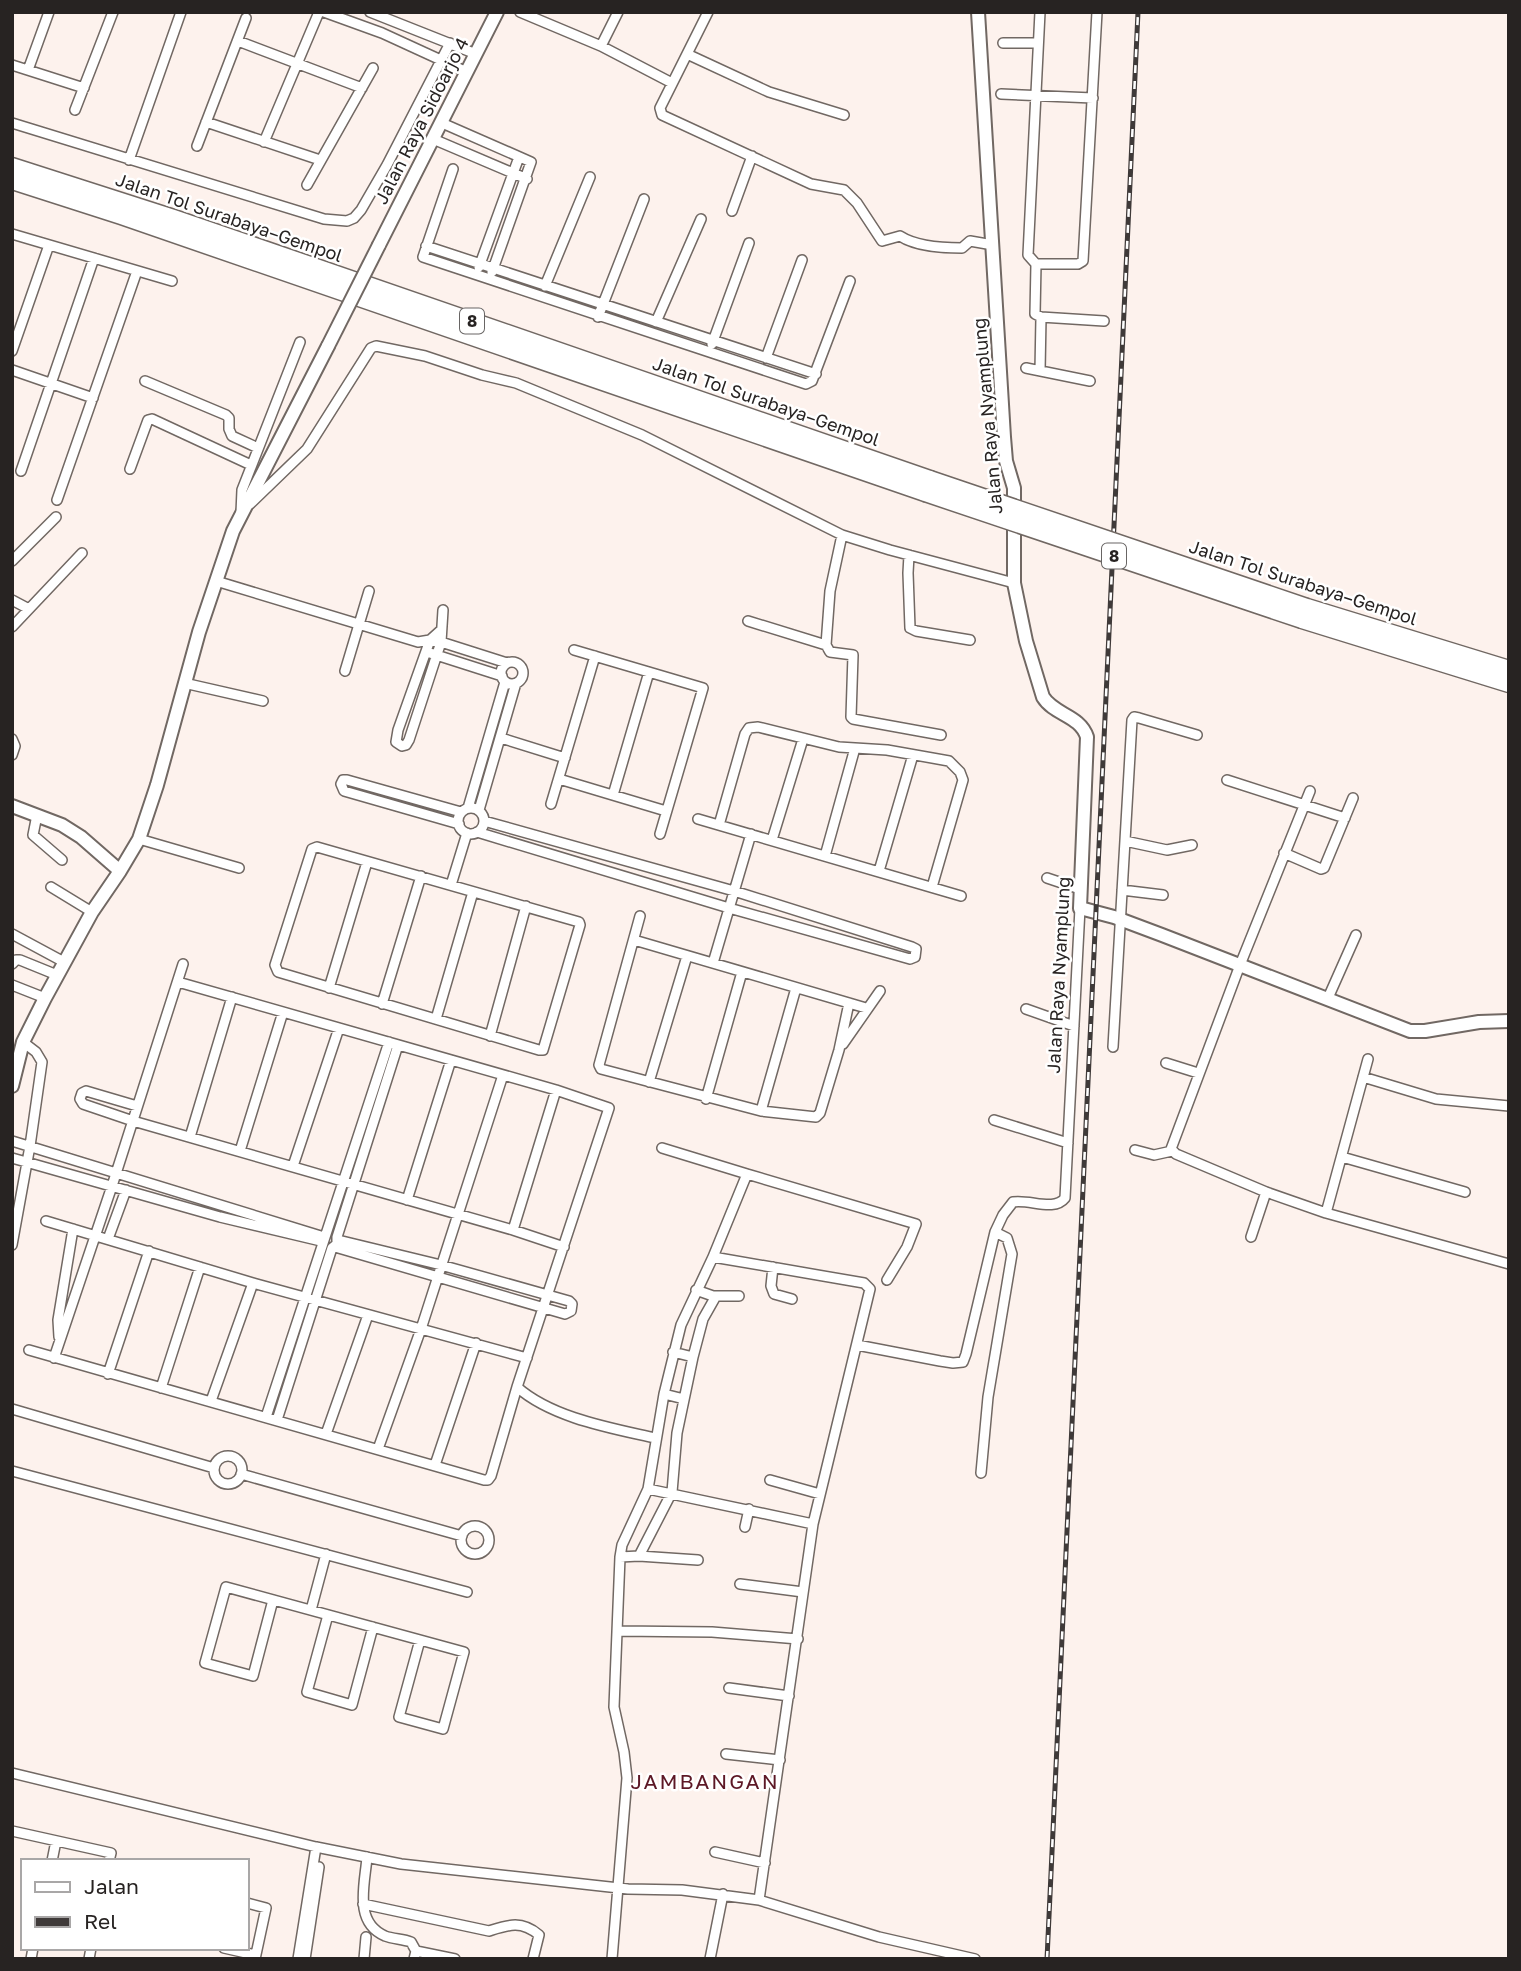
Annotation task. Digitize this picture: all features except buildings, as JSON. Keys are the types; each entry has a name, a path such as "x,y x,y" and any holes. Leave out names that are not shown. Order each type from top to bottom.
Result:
{"highway":[{"name":"Jalan Tol Surabaya–Gempol","path":"12,166 174,218 927,486"},
{"name":"Jalan Tol Surabaya–Gempol","path":"12,181 927,486 1509,684"},
{"name":"Jalan Tol Surabaya–Gempol","path":"1305,614 1509,669"}],"street":[{"path":"28,70 49,12"},
{"path":"75,110 113,12"},
{"path":"130,160 181,12"},
{"path":"264,142 322,12 382,33 467,72"},
{"path":"370,12 476,54"},
{"name":"Jalan Raya Sidoarjo 4","path":"12,1087 23,1042 45,998 92,912 139,839 157,785 184,683 241,513 497,12"},
{"path":"520,12 601,47 672,83"},
{"path":"601,47 618,12"},
{"path":"708,12 660,108 662,115 811,184 844,190 857,203 881,240 899,236 915,243 950,247 962,248 970,241 993,245"},
{"name":"Jalan Raya Nyamplung","path":"978,12 1004,437 1006,461 1014,488 1014,583 1043,697 1048,704 1079,723 1086,734 1088,748 1067,1190 1063,1201 1055,1205 1013,1202 995,1232"},
{"path":"1040,12 1028,256 1036,264 1078,264 1083,261 1097,12"},
{"path":"197,145 247,18"},
{"path":"238,41 362,88"},
{"path":"12,123 324,219 347,221 354,218 372,193 450,43"},
{"path":"1003,43 1038,43"},
{"path":"687,54 768,92 844,115"},
{"path":"12,65 84,88"},
{"path":"307,185 373,68"},
{"path":"1001,94 1093,98"},
{"path":"206,122 320,160"},
{"path":"442,123 531,162 489,280"},
{"path":"433,139 527,179"},
{"path":"732,211 752,156"},
{"path":"476,275 519,157"},
{"path":"453,169 423,257 708,354 806,384 811,383 816,373 850,281"},
{"path":"545,286 590,177"},
{"path":"598,317 644,199"},
{"path":"656,322 701,219"},
{"path":"12,234 172,281"},
{"path":"708,354 748,243"},
{"path":"12,351 49,245"},
{"path":"426,246 816,373"},
{"path":"21,471 94,258"},
{"path":"766,358 802,260"},
{"path":"1036,264 1035,314 1041,317 1104,321"},
{"path":"57,500 137,271"},
{"path":"1040,371 1041,317"},
{"path":"241,513 242,491 300,342"},
{"path":"241,513 307,449 371,348 376,346 425,356 541,393 642,435 842,536 1014,583"},
{"path":"1026,368 1090,381"},
{"path":"12,370 93,398"},
{"path":"145,381 226,415 232,436 258,449"},
{"path":"130,469 144,428 148,420 152,419 251,466"},
{"path":"12,561 56,517"},
{"path":"825,645 830,591 842,536"},
{"path":"12,627 82,553"},
{"path":"908,555 910,628 970,640"},
{"path":"216,581 418,642 431,653 516,683"},
{"path":"345,671 369,591"},
{"path":"12,600 29,609"},
{"path":"430,640 431,653 409,740 402,746 396,742 398,730 431,653 441,642 443,610"},
{"path":"748,621 825,645 830,652 851,653 854,657 852,719 941,736"},
{"path":"430,640 440,631"},
{"path":"418,642 441,642 507,663 517,663 523,671 520,681 516,683 479,810 484,821 482,827 472,832 451,885"},
{"path":"574,650 703,688 660,834"},
{"path":"551,804 596,656"},
{"path":"459,824 503,679 501,671 507,663"},
{"path":"613,795 649,672"},
{"path":"184,683 263,701"},
{"path":"1113,1047 1133,718 1197,735"},
{"path":"719,825 747,730 758,727 839,747 951,762 962,774 963,780 932,887"},
{"path":"501,738 565,758"},
{"path":"12,739 15,746 12,755"},
{"path":"772,840 803,739"},
{"path":"825,856 855,748"},
{"path":"879,871 914,755"},
{"path":"479,810 465,810 347,779 341,784 344,791 459,824 472,832 729,908 910,959 915,957 916,949 912,947 734,891 484,821"},
{"path":"559,779 666,811"},
{"path":"1227,780 1345,818"},
{"path":"1172,1151 1171,1144 1198,1073 1310,791"},
{"path":"1284,853 1324,868 1353,798"},
{"path":"12,806 62,825 81,837 120,871"},
{"path":"37,816 33,835 62,860"},
{"path":"698,819 961,896"},
{"path":"713,964 751,834"},
{"path":"139,839 239,868"},
{"path":"1125,841 1167,850 1192,845"},
{"path":"313,848 421,876 576,920 580,925 543,1049 489,1036 281,974 275,965 313,848"},
{"path":"329,988 366,862"},
{"path":"382,1004 421,876"},
{"path":"1047,878 1080,889"},
{"path":"51,887 92,912"},
{"path":"1122,890 1163,895"},
{"path":"436,1019 473,891"},
{"path":"489,1036 526,906"},
{"path":"1080,908 1120,919 1414,1031 1464,1023 1509,1021"},
{"path":"640,916 599,1066 601,1069 706,1099 761,1111 818,1116 839,1050 849,1003"},
{"path":"12,934 64,962"},
{"path":"1328,998 1356,935"},
{"path":"634,940 866,1008"},
{"path":"649,1083 687,956"},
{"path":"12,964 20,960 57,975"},
{"path":"54,1358 70,1316 183,964"},
{"path":"706,1099 741,972"},
{"path":"29,1350 488,1480 609,1110 607,1106 178,982"},
{"path":"12,985 45,998"},
{"path":"761,1111 796,988"},
{"path":"839,1050 880,991"},
{"path":"190,1137 232,997"},
{"path":"1026,1009 1074,1026"},
{"path":"240,1151 283,1012"},
{"path":"293,1166 339,1028"},
{"path":"12,1245 30,1146 41,1062 36,1052 23,1042"},
{"path":"266,1417 316,1300 342,1181 393,1043"},
{"path":"277,1420 305,1297 353,1184 393,1043"},
{"path":"1326,1213 1368,1059"},
{"path":"407,1200 451,1060"},
{"path":"1166,1063 1198,1073"},
{"path":"378,1449 421,1329 503,1075"},
{"path":"1363,1077 1436,1099 1509,1106"},
{"path":"513,1230 556,1090"},
{"path":"137,1106 86,1091 82,1093 81,1102 132,1121 564,1247"},
{"path":"994,1120 1068,1143"},
{"path":"12,1141 223,1204 330,1241 437,1277 566,1314 571,1311 570,1302 441,1265 330,1241 219,1217 12,1158"},
{"path":"662,1148 911,1222 907,1247 887,1280"},
{"path":"1135,1150 1154,1155 1172,1151 1266,1192 1326,1213 1509,1264"},
{"path":"1342,1157 1465,1192"},
{"path":"630,1556 622,1545 652,1489 655,1438 676,1397 692,1328 707,1311 713,1257 747,1174"},
{"path":"108,1239 126,1190"},
{"path":"1251,1237 1266,1192"},
{"path":"219,1217 223,1204"},
{"path":"46,1221 253,1283 527,1358"},
{"path":"60,1337 58,1320 74,1229"},
{"path":"857,1345 940,1361 963,1362 995,1232 1007,1238 1012,1254 988,1397 981,1473"},
{"path":"108,1374 149,1251"},
{"path":"713,1257 772,1277 864,1283 869,1293 813,1524 760,1900"},
{"path":"161,1388 200,1267"},
{"path":"772,1277 774,1294 792,1299"},
{"path":"211,1401 253,1283"},
{"path":"708,1294 738,1296"},
{"path":"612,1959 628,1888 627,1778 614,1707 627,1631 630,1556 670,1492 676,1397 692,1328 708,1294"},
{"path":"326,1434 368,1315"},
{"path":"435,1465 476,1343"},
{"path":"517,1387 529,1398 551,1409 595,1424 655,1438"},
{"path":"12,1409 214,1468"},
{"path":"227,1456 239,1462 241,1474 233,1482 222,1482 214,1474 216,1462 227,1456"},
{"path":"12,1471 467,1592"},
{"path":"241,1474 462,1536"},
{"path":"770,1480 820,1493"},
{"path":"652,1489 813,1524"},
{"path":"745,1527 748,1509"},
{"path":"311,1610 326,1554"},
{"path":"630,1556 698,1560"},
{"path":"740,1584 803,1592"},
{"path":"274,1600 253,1676 205,1663 226,1587 311,1610 464,1652 443,1729 399,1717 420,1640"},
{"path":"328,1615 307,1692 352,1705 373,1627"},
{"path":"627,1631 712,1632 798,1639"},
{"path":"729,1688 789,1696"},
{"path":"726,1754 780,1760"},
{"path":"12,1773 319,1847 435,1869 628,1888 723,1894 760,1900 880,1937 946,1955 975,1959"},
{"path":"12,1831 111,1853 110,1859"},
{"path":"52,1859 56,1841"},
{"path":"298,1959 319,1847"},
{"path":"305,1959 319,1847"},
{"path":"715,1852 765,1863"},
{"path":"367,1857 363,1904 364,1916 372,1927 388,1937 411,1942 415,1955 455,1959"},
{"path":"710,1959 723,1894"},
{"path":"232,1950 255,1957 266,1908 248,1903"},
{"path":"363,1904 489,1931 504,1924 524,1927 539,1934 533,1959"},
{"path":"364,1959 366,1937"}],"railway":[{"path":"1047,1959 1138,12"}],"district":[{"name":"JAMBANGAN","path":"705,1782"}]}
